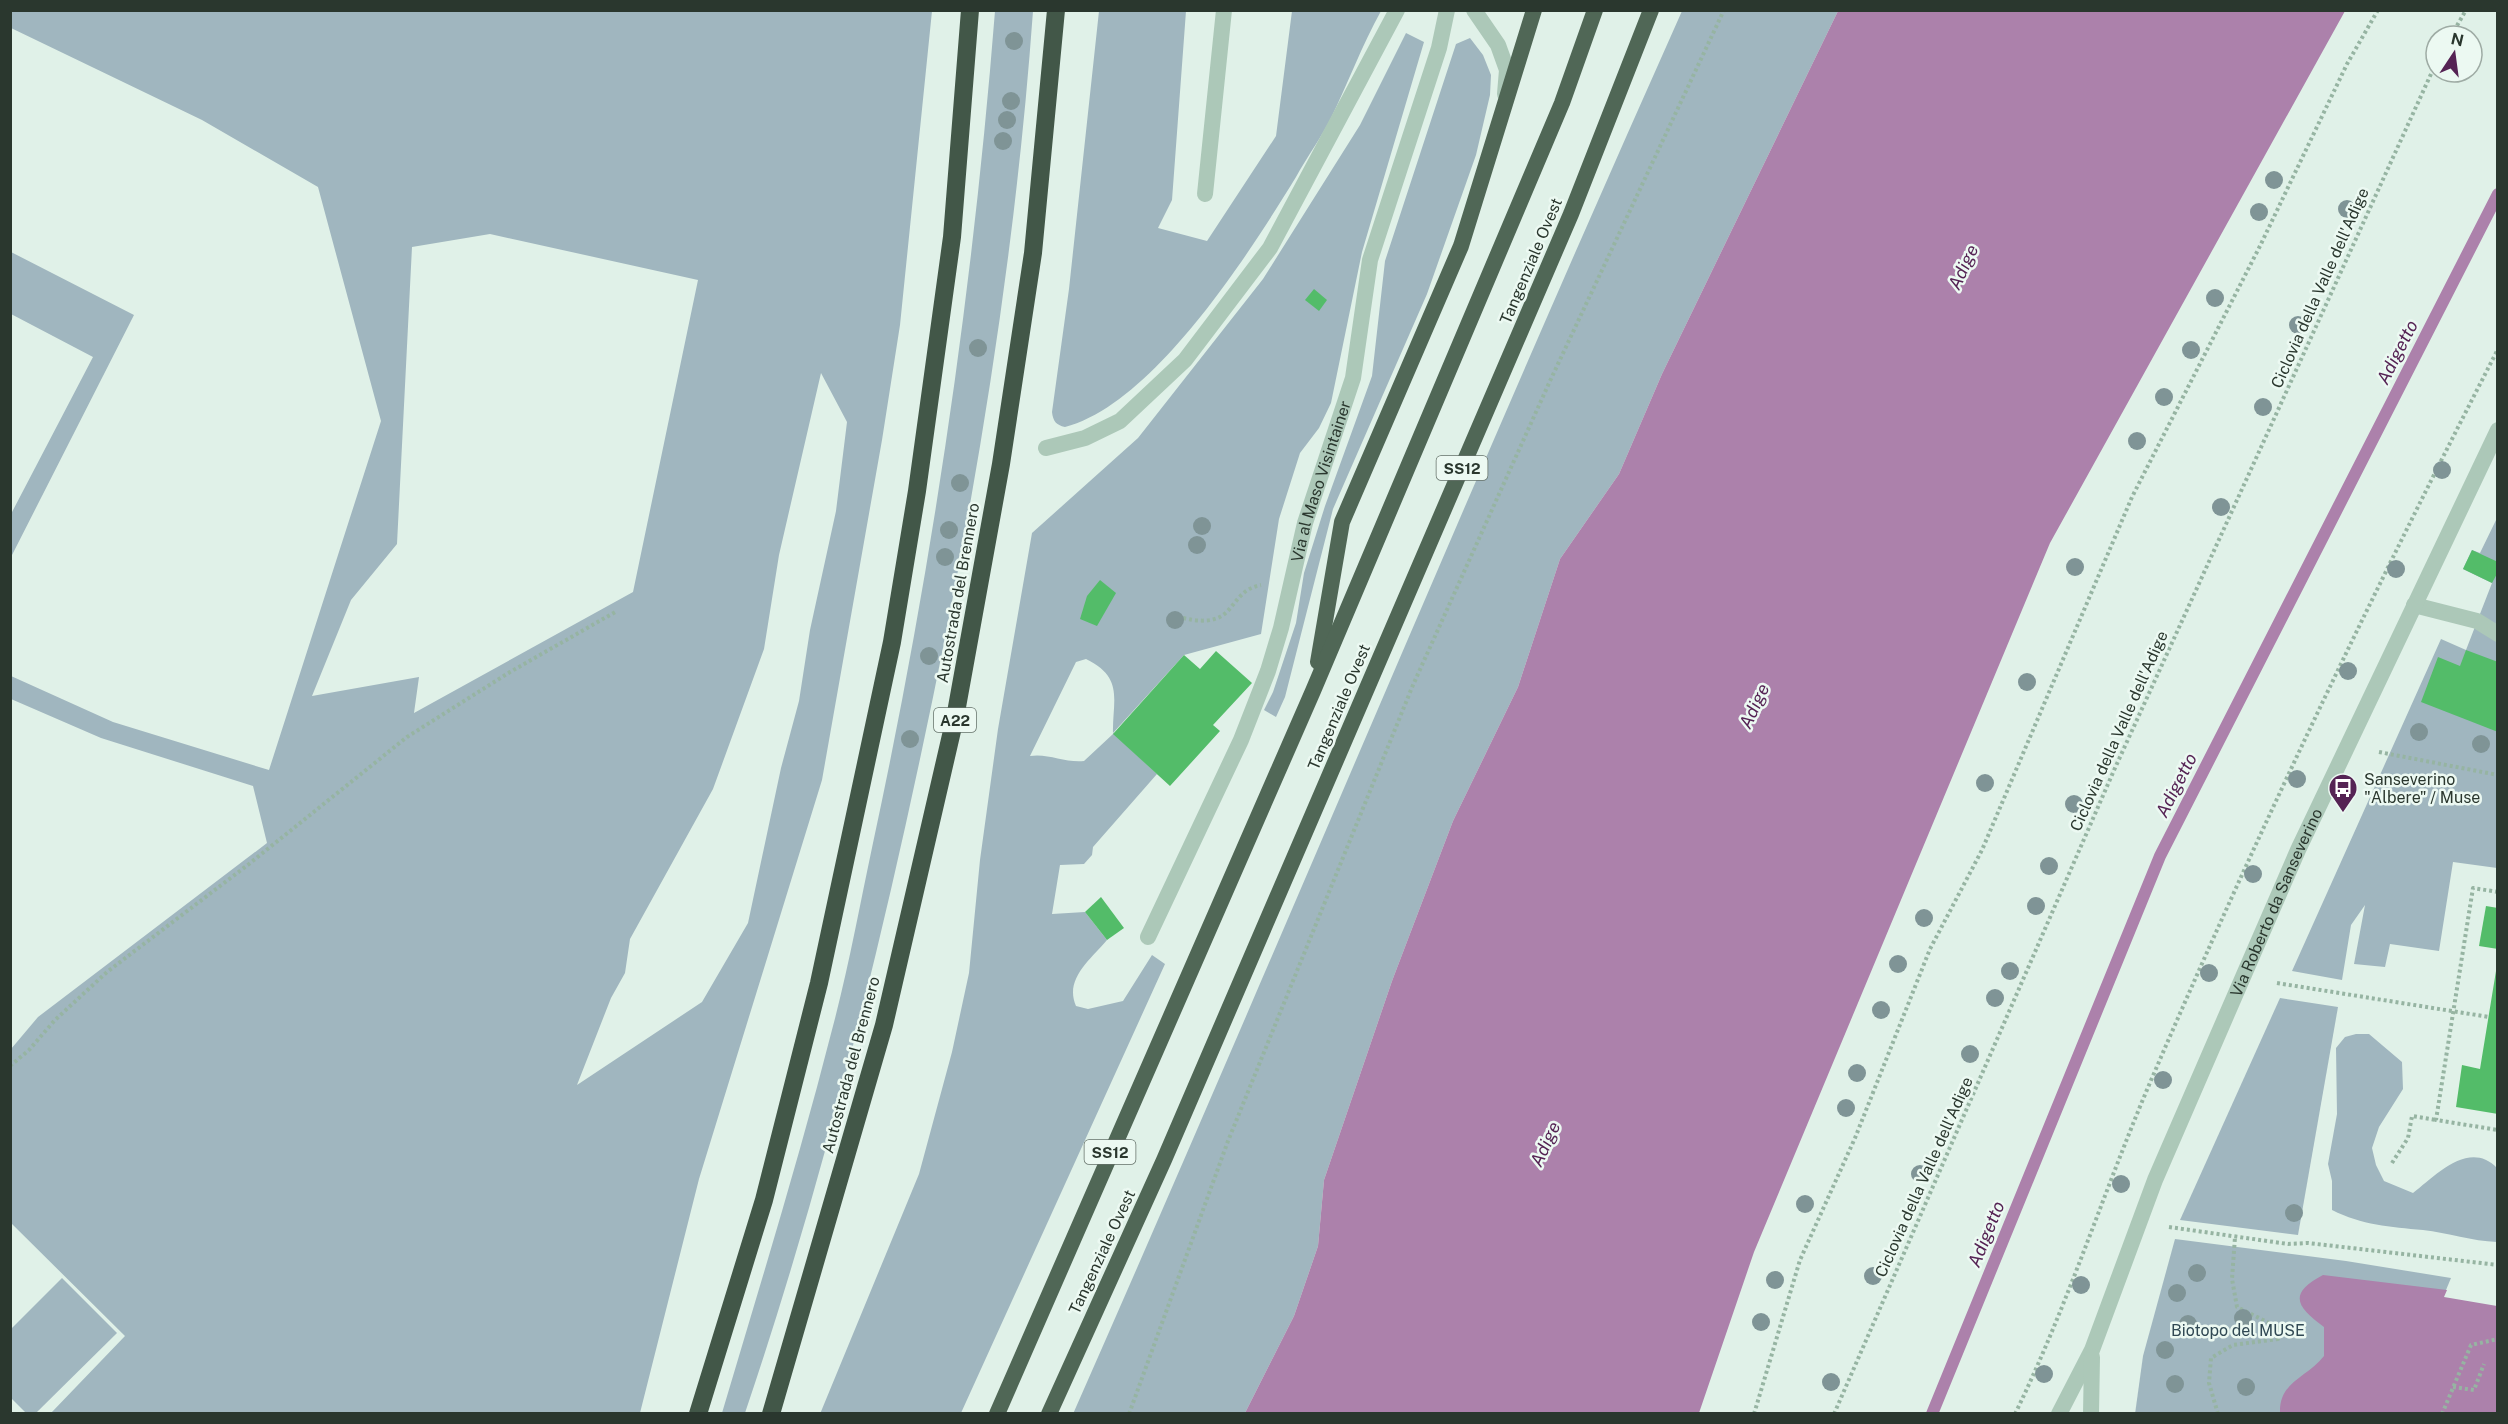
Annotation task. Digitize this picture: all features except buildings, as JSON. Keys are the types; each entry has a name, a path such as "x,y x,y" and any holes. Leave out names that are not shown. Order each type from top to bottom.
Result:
{"highway":[{"path":"698,1413 764,1200 819,983 892,642 917,491 952,237 970,10"},
{"name":"Autostrada del Brennero","path":"771,1413 884,1025 955,718 1001,464 1033,253 1056,10"},
{"path":"1313,691 1342,522 1461,246 1534,10"},
{"name":"Tangenziale Ovest","path":"997,1413 1313,691 1562,103 1595,10"},
{"name":"Tangenziale Ovest","path":"1049,1413 1164,1160 1552,257 1651,10"}],"street":[{"path":"1205,194 1224,10"},
{"path":"1046,448 1085,438 1120,420 1185,360 1270,248 1398,10"},
{"name":"Via al Maso Visintainer","path":"1148,937 1241,740 1268,671 1281,628 1305,523 1353,378 1370,260 1438,48 1447,10"},
{"path":"1474,10 1497,45 1507,70 1504,104"},
{"name":"Via Roberto da Sanseverino","path":"2059,1413 2092,1350 2155,1180 2345,746 2498,430"},
{"path":"2414,605 2477,621 2498,634"},
{"name":"Via Roberto da Sanseverino","path":"2091,1413 2092,1350"}],"path":[{"path":"1129,1413 1227,1141 1413,685 1550,381 1724,10"},
{"path":"1754,1413 1800,1260 1855,1138 1930,949 1982,850 2132,497 2255,257 2347,64 2378,10"},
{"path":"2458,24 2466,10"},
{"name":"Ciclovia della Valle dell'Adige","path":"1834,1413 2115,768 2426,84"},
{"path":"2015,1413 2042,1358 2154,1073 2262,833 2498,349"},
{"path":"1183,618 1199,622 1218,620 1243,595 1256,586 1267,584"},
{"path":"10,1066 107,972 249,864 407,736 510,672 617,611"},
{"path":"2345,746 2498,775"},
{"path":"2436,1120 2473,888 2498,892"},
{"path":"2277,983 2489,1017"},
{"path":"2392,1163 2408,1138 2412,1116 2498,1130"},
{"path":"2168,1227 2288,1244 2308,1243 2498,1265"},
{"path":"2217,1413 2209,1383 2211,1358 2233,1345 2278,1339 2279,1328 2237,1307 2232,1279 2235,1237"},
{"path":"2442,1413 2471,1345 2498,1339"},
{"path":"2453,1387 2474,1390 2484,1364"}],"green space":[{"path":"11,10 932,11 900,325 822,780 699,1179 640,1413 51,1413 125,1336 11,1223 11,1049 38,1017 267,843 253,786 101,738 11,699 11,676 113,722 269,770 381,421 318,187 202,120 11,28","holes":["490,234 698,280 633,592 414,713 419,677 312,696 351,600 397,544 412,247","821,373 847,422 836,511 810,630 799,701 781,768 748,923 702,1002 577,1085 611,998 625,973 630,939 713,789 764,649 779,555"]},
{"path":"995,11 1033,11 1015,199 990,386 939,666 883,924 820,1170 745,1413 722,1413 793,1172 833,1026 894,740 914,637 948,429 975,220"},
{"path":"1099,11 1186,11 1172,200 1158,228 1207,241 1276,136 1292,11 1381,11 1327,125 1277,208 1197,322 1165,358 1132,389 1099,413 1065,427 1056,422 1052,412 1069,289"},
{"path":"1682,11 1838,11 1662,374 1619,474 1560,559 1518,687 1453,821 1392,981 1324,1180 1318,1246 1294,1316 1245,1413 1073,1414 1528,361"},
{"path":"1406,33 1424,42 1362,252 1331,403 1319,428 1300,453 1279,519 1261,634 1184,655 1113,733 1157,774 1093,847 1092,855 1084,864 1060,865 1052,914 1085,912 1107,940 1076,978 1073,996 1076,1006 1088,1009 1123,1001 1152,955 1165,964 961,1413 820,1414 919,1174 952,1052 969,973 980,860 998,729 1032,533 1138,438 1263,279 1360,125","holes":["1086,659 1107,674 1111,682 1114,691 1113,734 1084,761 1030,756 1076,662"]},
{"path":"1470,38 1483,55 1491,75 1490,95 1476,155 1427,294 1333,509 1285,697 1276,717 1264,710 1273,692 1296,623 1304,573 1325,506 1372,376 1385,261 1456,44"},
{"path":"11,252 134,315 11,557 11,514 93,357 11,314"},
{"path":"2497,518 2497,868 2453,862 2439,951 2390,944 2385,967 2354,964 2365,905 2351,925 2342,980 2292,971 2441,639 2466,650 2492,583 2463,569 2472,550 2480,553"},
{"path":"2280,998 2338,1007 2298,1235 2180,1220"},
{"path":"2369,1034 2402,1062 2403,1089 2379,1127 2372,1148 2376,1165 2384,1181 2413,1193 2453,1163 2475,1157 2486,1160 2497,1168 2497,1242 2376,1224 2354,1219 2332,1210 2332,1181 2328,1164 2337,1114 2336,1048 2345,1037"},
{"name":"Biotopo del MUSE","path":"2175,1239 2346,1261 2451,1278 2395,1413 2135,1414 2143,1356"},
{"path":"62,1278 117,1333 36,1413 26,1413 11,1398 11,1329"}],"water":[{"name":"Adige","path":"1838,11 2345,11 2050,543 1754,1252 1699,1413 1245,1413 1294,1316 1318,1246 1324,1180 1392,981 1453,821 1518,687 1560,559 1619,474 1662,374"},
{"path":"2323,1275 2447,1290 2444,1297 2497,1306 2497,1413 2280,1413 2281,1402 2289,1387 2324,1356 2324,1327 2307,1313 2300,1301 2304,1288"}],"waterway":[{"name":"Adigetto","path":"1932,1414 2160,856 2498,194"}],"place":[{"name":"Sanseverino \"Albere\" / Muse","path":"2343,814"}]}
